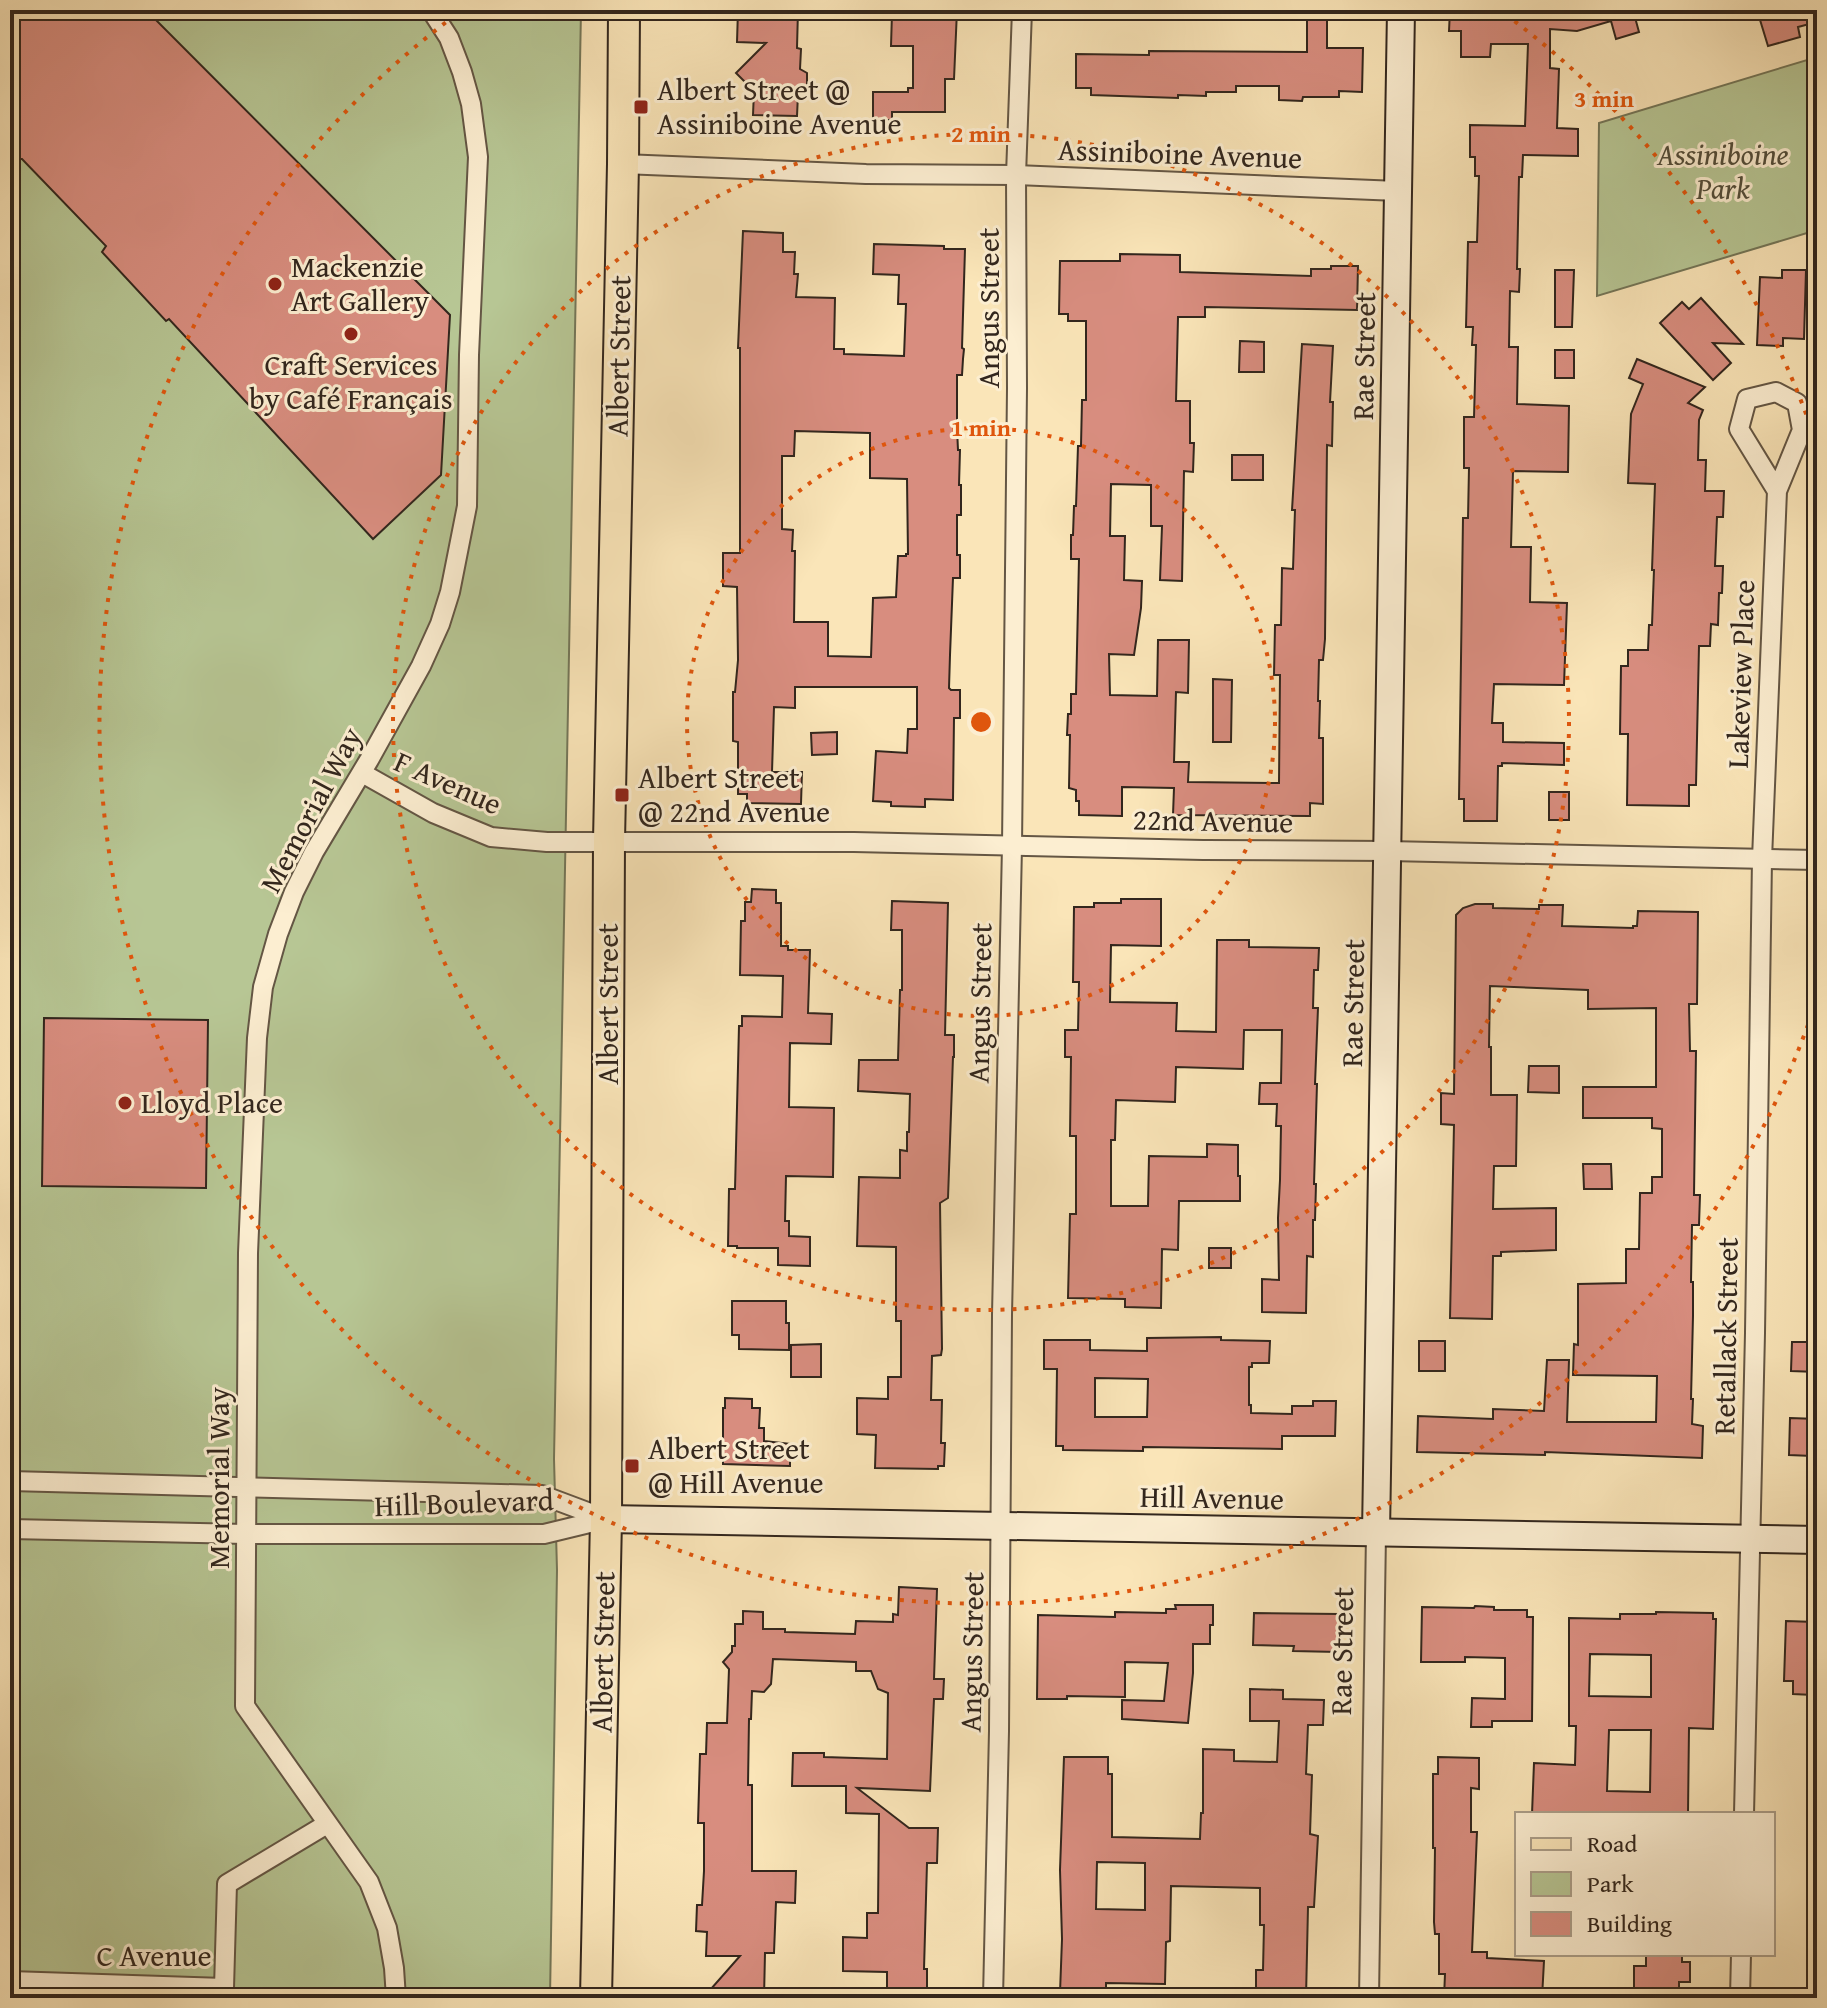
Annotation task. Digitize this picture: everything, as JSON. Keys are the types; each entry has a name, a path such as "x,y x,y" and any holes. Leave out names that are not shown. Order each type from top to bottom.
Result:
{"main road":[{"name":"Albert Street","path":"596,1998 606,1519 609,841 624,10"}],"street":[{"name":"Memorial Way","path":"396,1998 387,1928 369,1882 245,1706 248,1253 257,1038 263,987 278,934 314,852 362,773 421,666 440,624 450,592 467,506 469,355 478,157 471,104 462,72 449,38 431,10"},
{"name":"Angus Street","path":"993,1998 999,1747 1002,1299 1012,846 1016,175 1022,10"},
{"name":"Rae Street","path":"1369,1998 1401,10"},
{"name":"Assiniboine Avenue","path":"623,164 866,174 1016,175 1398,191"},
{"name":"Lakeview Place","path":"1762,859 1777,491 1802,430 1797,403 1776,392 1747,399 1739,429 1777,491"},
{"name":"F Avenue","path":"362,773 433,813 491,837 547,842 609,841"},
{"name":"22nd Avenue","path":"609,841 854,842 1817,860"},
{"name":"Retallack Street","path":"1744,1812 1762,859"},
{"name":"Hill Boulevard","path":"10,1481 542,1495 606,1519"},
{"name":"Hill Boulevard","path":"10,1529 246,1534 544,1534 606,1519"},
{"name":"Hill Avenue","path":"606,1519 1817,1540"},
{"name":"C Avenue","path":"10,1981 224,1988 227,1884 327,1824"},
{"path":"1740,1998 1741,1956"}],"green space":[{"path":"10,10 581,10 554,1459 557,1570 550,1998 10,1998"},
{"name":"Assiniboine Park","path":"1817,57 1817,230 1597,296 1599,123"}],"building":[{"name":"Mackenzie Art Gallery","path":"10,10 146,10 450,315 441,475 373,539 169,319 166,321 102,252 106,246 22,159 10,159"},
{"path":"738,10 798,10 797,48 801,49 800,69 807,73 807,87 798,94 797,116 753,115 754,91 736,73 766,43 737,42"},
{"path":"919,10 957,10 954,79 945,79 945,112 892,112 892,120 873,120 873,92 908,92 908,88 913,88 913,46 891,46 892,13 919,13"},
{"path":"1307,10 1327,10 1327,48 1363,48 1362,92 1339,91 1339,97 1303,97 1302,101 1279,100 1279,86 1236,86 1236,92 1206,92 1206,96 1178,95 1178,98 1091,95 1091,88 1076,88 1076,54 1307,52"},
{"path":"1450,10 1633,10 1639,32 1616,39 1611,21 1577,31 1550,29 1550,68 1559,69 1557,128 1578,129 1578,156 1523,155 1522,177 1519,177 1519,292 1510,291 1509,347 1518,347 1517,404 1569,406 1568,472 1513,471 1511,547 1531,547 1530,602 1567,603 1564,685 1494,684 1492,723 1503,723 1503,742 1564,743 1564,765 1502,763 1498,766 1497,821 1464,821 1464,799 1459,799 1463,518 1468,518 1469,468 1464,468 1464,417 1474,417 1476,345 1472,345 1473,327 1466,327 1468,242 1477,242 1479,176 1475,176 1475,157 1470,157 1470,125 1525,126 1528,44 1491,44 1490,57 1461,57 1461,31 1449,31"},
{"path":"1757,10 1817,10 1817,22 1798,27 1800,37 1768,46"},
{"path":"743,231 783,233 783,252 795,252 794,274 798,274 796,297 835,298 834,349 844,349 844,354 904,356 906,304 898,304 899,275 873,274 874,244 965,249 964,349 962,375 957,375 961,515 957,515 957,555 960,555 960,578 953,578 949,688 960,690 960,718 954,718 953,800 925,799 925,807 891,806 891,802 873,801 876,751 907,753 908,729 917,729 917,687 795,687 795,708 774,707 772,772 802,772 801,804 747,803 747,794 738,794 738,742 733,741 733,692 738,660 737,587 723,586 723,553 740,553 738,348","holes":["795,431 870,433 870,478 907,479 908,554 898,556 896,597 873,598 871,657 828,656 828,622 794,622 795,551 792,551 793,530 782,529 782,456 794,456"]},
{"path":"1120,254 1180,255 1180,272 1311,276 1311,269 1358,266 1357,310 1205,307 1205,317 1178,317 1176,401 1190,401 1190,443 1194,443 1193,472 1184,471 1182,581 1160,580 1162,526 1151,526 1151,485 1111,484 1110,536 1125,536 1124,580 1142,581 1134,655 1109,654 1110,695 1157,696 1158,640 1189,640 1188,693 1176,692 1174,762 1189,762 1188,782 1279,783 1280,675 1274,675 1275,625 1281,625 1282,568 1293,569 1295,510 1292,510 1302,344 1333,346 1330,402 1333,402 1332,446 1327,445 1325,639 1323,660 1319,660 1318,701 1319,738 1323,738 1323,804 1310,803 1310,816 1173,815 1174,788 1122,787 1122,816 1079,815 1076,790 1069,788 1070,735 1067,735 1071,694 1076,694 1079,559 1071,559 1071,535 1076,506 1078,446 1081,446 1082,400 1086,400 1086,321 1068,321 1068,314 1059,314 1060,261 1120,261"},
{"path":"1555,270 1574,270 1572,327 1555,327"},
{"path":"1782,270 1806,270 1804,339 1783,338 1783,346 1757,345 1760,277 1782,278"},
{"path":"1701,298 1743,344 1713,343 1731,363 1713,380 1660,323 1682,302 1689,309"},
{"path":"1240,341 1264,342 1264,372 1239,372"},
{"path":"1555,350 1574,350 1574,378 1555,378"},
{"path":"1637,359 1705,387 1688,403 1703,410 1699,420 1698,460 1706,460 1705,491 1724,491 1723,517 1717,517 1715,566 1723,566 1722,593 1719,593 1718,625 1711,624 1710,646 1699,646 1696,785 1689,785 1689,806 1627,805 1628,734 1620,734 1621,666 1628,666 1628,650 1648,650 1654,570 1655,484 1628,483 1631,414 1643,384 1629,378"},
{"path":"1232,455 1263,455 1263,480 1232,480"},
{"path":"1213,679 1232,680 1231,742 1213,742"},
{"path":"837,732 837,754 812,755 811,733"},
{"path":"1549,792 1569,792 1569,820 1549,820"},
{"path":"752,889 776,890 776,903 781,903 781,946 788,946 788,950 810,950 808,1013 832,1014 831,1044 790,1043 789,1107 834,1108 833,1177 786,1176 785,1221 789,1221 789,1236 810,1237 810,1266 778,1265 778,1248 728,1246 729,1189 735,1189 739,1026 742,1026 742,1016 782,1017 783,976 740,975 741,921 745,921 745,902 751,902"},
{"path":"1121,899 1161,899 1161,946 1111,945 1110,1002 1177,1003 1176,1031 1216,1032 1217,940 1249,940 1249,947 1319,948 1318,970 1314,970 1313,1008 1318,1008 1315,1220 1313,1257 1307,1256 1306,1313 1262,1312 1262,1279 1279,1280 1281,1126 1276,1126 1277,1104 1259,1104 1260,1083 1281,1083 1282,1030 1244,1030 1243,1069 1176,1067 1175,1102 1116,1100 1115,1140 1111,1140 1111,1206 1148,1206 1149,1156 1207,1157 1207,1144 1238,1145 1240,1201 1179,1201 1178,1250 1162,1249 1161,1308 1125,1307 1125,1299 1068,1298 1070,1214 1076,1214 1076,1136 1070,1136 1071,1057 1065,1057 1065,1030 1078,1030 1079,982 1073,982 1074,907 1121,903"},
{"path":"892,901 948,903 945,1035 954,1035 954,1057 948,1198 940,1203 942,1349 941,1355 932,1356 931,1400 942,1400 941,1443 945,1443 944,1466 938,1466 938,1469 875,1468 876,1435 857,1434 857,1398 888,1399 888,1377 901,1377 901,1321 896,1321 896,1247 857,1246 859,1177 900,1178 900,1150 907,1151 909,1132 910,1094 858,1091 859,1060 898,1060 902,930 891,930"},
{"path":"1493,904 1493,908 1539,909 1539,905 1563,905 1562,926 1633,928 1637,926 1638,911 1698,912 1697,1004 1689,1004 1690,1051 1696,1051 1694,1195 1700,1195 1699,1225 1692,1225 1691,1399 1692,1424 1703,1426 1702,1458 1545,1452 1545,1455 1417,1452 1418,1416 1493,1419 1493,1409 1544,1411 1547,1360 1569,1360 1567,1422 1656,1422 1657,1376 1573,1375 1574,1344 1578,1345 1578,1284 1626,1283 1626,1249 1639,1249 1640,1193 1652,1193 1652,1177 1662,1177 1662,1129 1652,1128 1652,1118 1583,1118 1583,1087 1656,1087 1656,1008 1588,1009 1588,990 1490,986 1491,1095 1517,1095 1516,1166 1494,1166 1493,1209 1556,1208 1556,1250 1501,1252 1501,1256 1493,1256 1492,1319 1450,1318 1454,1125 1441,1124 1441,1093 1454,1094 1456,915 1463,908"},
{"name":"Lloyd Place","path":"44,1018 208,1020 206,1188 42,1186"},
{"path":"1529,1066 1559,1066 1559,1093 1528,1092"},
{"path":"1583,1164 1611,1164 1612,1189 1584,1189"},
{"path":"1209,1248 1231,1248 1231,1268 1209,1268"},
{"path":"732,1301 786,1301 789,1350 739,1349 739,1335 732,1335"},
{"path":"1221,1337 1221,1340 1270,1341 1269,1363 1252,1363 1249,1367 1251,1413 1292,1414 1292,1406 1313,1406 1313,1401 1336,1401 1335,1436 1282,1436 1282,1449 1143,1447 1143,1451 1063,1450 1063,1446 1056,1446 1057,1369 1044,1369 1044,1340 1090,1340 1090,1350 1147,1351 1147,1338","holes":["1095,1378 1148,1379 1147,1417 1095,1417"]},
{"path":"1419,1341 1445,1341 1445,1371 1419,1371"},
{"path":"1792,1342 1817,1342 1817,1372 1791,1371"},
{"path":"821,1344 821,1377 791,1377 791,1345"},
{"path":"725,1398 752,1399 752,1408 760,1408 759,1428 764,1428 764,1441 790,1444 790,1466 723,1464"},
{"path":"1790,1418 1817,1419 1817,1453 1812,1453 1812,1456 1789,1455"},
{"path":"899,1587 937,1589 934,1679 944,1679 943,1699 934,1699 930,1791 857,1788 909,1828 938,1828 937,1863 927,1863 924,1969 927,1969 927,1998 887,1998 887,1972 843,1971 843,1937 867,1938 867,1913 878,1913 879,1814 846,1813 846,1786 792,1786 793,1753 887,1759 888,1693 878,1689 871,1671 856,1671 856,1662 773,1659 771,1684 764,1692 752,1691 749,1719 752,1871 796,1871 795,1903 776,1902 774,1953 765,1953 764,1998 703,1998 740,1956 706,1956 707,1932 696,1931 697,1905 702,1905 704,1871 704,1823 698,1823 700,1754 706,1754 707,1723 727,1723 729,1669 723,1662 735,1646 735,1624 743,1624 743,1611 763,1612 763,1629 855,1634 856,1621 893,1622 893,1614 898,1615"},
{"path":"1175,1605 1213,1605 1210,1644 1193,1644 1188,1723 1122,1719 1122,1700 1164,1701 1168,1663 1125,1662 1125,1697 1037,1699 1038,1615 1115,1617 1115,1612 1166,1613 1166,1609 1176,1609"},
{"path":"1422,1607 1494,1607 1494,1610 1527,1610 1527,1617 1533,1617 1532,1721 1492,1721 1492,1727 1471,1727 1472,1698 1505,1699 1505,1658 1465,1657 1465,1662 1421,1662"},
{"path":"1254,1613 1339,1614 1338,1652 1293,1651 1294,1646 1253,1645"},
{"path":"1713,1613 1713,1619 1716,1619 1713,1729 1689,1728 1688,1812 1532,1812 1534,1763 1575,1765 1576,1726 1569,1726 1569,1618 1620,1619 1620,1614","holes":["1590,1654 1651,1655 1651,1697 1589,1696","1609,1730 1651,1730 1650,1792 1607,1791"]},
{"path":"1786,1621 1815,1622 1813,1695 1793,1694 1793,1681 1784,1681"},
{"path":"1250,1689 1283,1690 1283,1699 1324,1700 1323,1725 1308,1725 1306,1774 1312,1775 1310,1834 1318,1836 1314,1907 1308,1907 1306,1998 1256,1998 1256,1970 1263,1970 1264,1925 1260,1925 1260,1888 1171,1886 1165,1984 1106,1983 1106,1991 1060,1993 1064,1757 1108,1757 1108,1774 1112,1774 1112,1837 1200,1839 1203,1749 1234,1750 1234,1761 1277,1762 1279,1721 1250,1721","holes":["1097,1862 1145,1863 1145,1910 1096,1909"]},
{"path":"1438,1757 1479,1758 1479,1789 1471,1788 1471,1832 1477,1832 1472,1952 1487,1952 1487,1958 1544,1961 1542,1998 1444,1998 1445,1974 1439,1974 1439,1934 1435,1934 1434,1922 1433,1774 1438,1774"},
{"path":"1646,1956 1682,1956 1682,1962 1690,1962 1690,1982 1679,1982 1679,1998 1634,1998 1634,1966 1646,1966"}],"place":[{"name":"Albert Street @ Assiniboine Avenue","path":"641,107"},
{"name":"Mackenzie Art Gallery","path":"275,284"},
{"name":"Craft Services by Café Français","path":"351,334"},
{"name":"Albert Street @ 22nd Avenue","path":"622,795"},
{"name":"Lloyd Place","path":"125,1103"},
{"name":"Albert Street @ Hill Avenue","path":"632,1466"}]}
